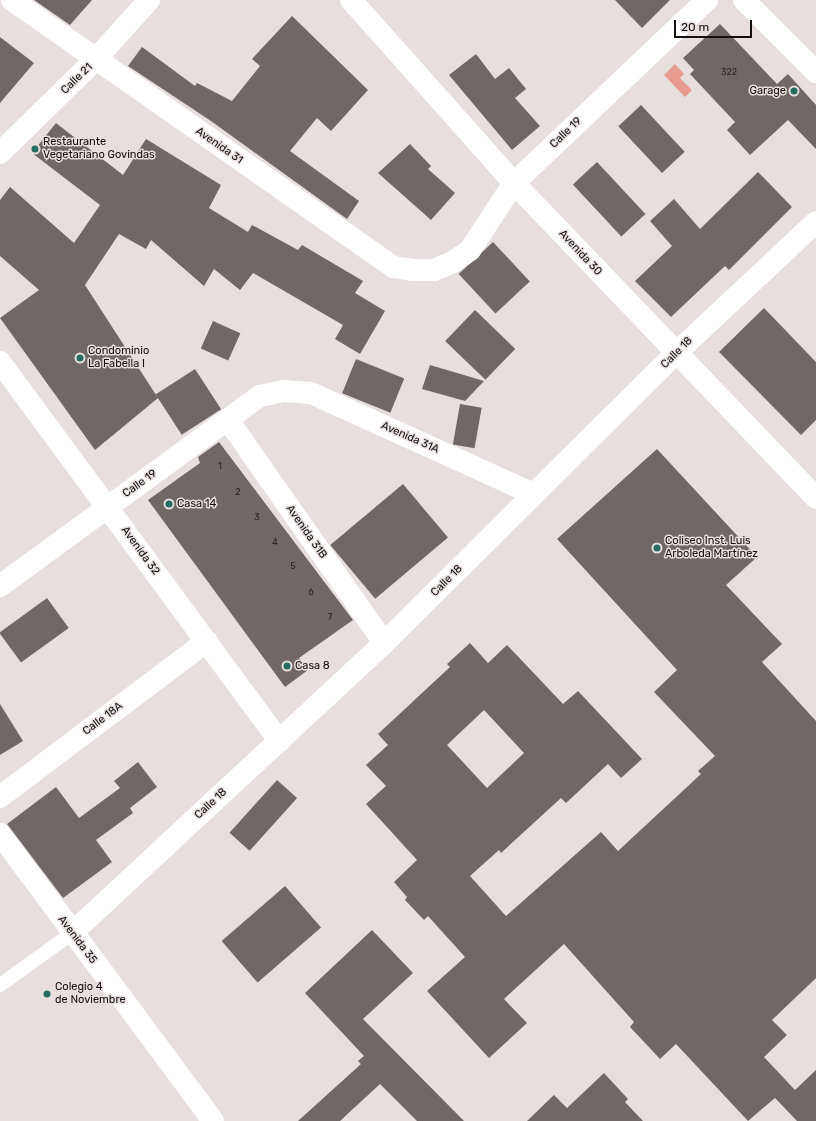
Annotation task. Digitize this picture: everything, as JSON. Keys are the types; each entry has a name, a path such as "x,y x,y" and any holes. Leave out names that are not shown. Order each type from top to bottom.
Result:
{"street":[{"name":"Avenida 31","path":"12,0 76,43 95,60 393,267 434,270"},
{"name":"Calle 21","path":"0,153 95,60 149,0"},
{"name":"Avenida 30","path":"350,0 514,183 675,354 816,498"},
{"name":"Calle 19","path":"434,270 453,262 470,250 514,183 707,0"},
{"path":"744,0 816,72"},
{"name":"Calle 18","path":"71,934 384,643 675,354 816,222"},
{"name":"Avenida 32","path":"0,362 207,641 279,741"},
{"name":"Calle 19","path":"0,586 260,396 283,390"},
{"name":"Avenida 31A","path":"283,390 311,393 534,494"},
{"name":"Avenida 31B","path":"228,420 384,643"},
{"name":"Calle 18A","path":"0,797 207,641"},
{"name":"Avenida 35","path":"0,834 71,934 213,1121"}],"lane":[{"path":"0,985 71,934"}],"shaded area":[{"path":"675,64 684,74 680,78 692,90 685,97 664,75"}],"building":[{"path":"34,0 92,0 70,25"},
{"path":"615,0 670,0 642,28"},
{"path":"292,16 368,90 331,131 317,118 290,151 359,201 347,219 211,121 128,66 142,47 195,86 197,83 232,101 260,66 252,59"},
{"path":"720,24 777,84 788,74 816,105 816,149 788,120 750,155 727,130 735,122 690,74 694,70 683,58"},
{"path":"0,37 34,63 0,103"},
{"path":"476,54 495,79 509,68 526,89 515,98 540,126 512,150 449,75"},
{"path":"641,105 685,152 662,173 618,126"},
{"path":"56,123 123,175 146,139 221,185 209,208 248,232 252,225 298,250 302,245 363,281 355,293 385,311 360,354 335,339 343,325 253,273 240,290 214,269 204,286 151,240 146,249 119,234 85,285 158,398 95,450 0,318 39,290 0,256 0,200 10,187 74,243 100,205 32,153"},
{"path":"410,144 431,166 428,169 455,193 431,220 378,173"},
{"path":"597,162 645,214 621,236 573,185"},
{"path":"758,172 792,207 729,270 725,266 671,317 635,281 672,246 650,221 674,199 700,229"},
{"path":"493,242 530,281 495,314 459,274"},
{"path":"764,308 816,362 816,420 801,435 719,352"},
{"path":"475,310 515,349 485,380 445,341"},
{"path":"213,321 240,333 228,361 201,348"},
{"path":"356,359 404,378 390,413 342,393"},
{"path":"430,365 484,381 465,401 422,389"},
{"path":"195,369 221,409 182,435 156,395"},
{"path":"460,404 482,408 475,448 453,444"},
{"path":"219,442 353,620 299,658 308,670 285,687 148,500 200,463 198,457"},
{"path":"657,449 757,557 726,585 782,644 762,662 816,721 816,978 772,1020 787,1035 764,1057 795,1090 816,1070 816,1121 797,1121 775,1098 748,1121 676,1044 660,1059 630,1027 634,1022 564,944 504,999 527,1023 489,1058 427,991 465,957 428,916 424,920 405,900 407,897 394,882 417,860 366,804 386,786 366,765 388,745 378,734 450,667 447,664 470,643 488,663 507,645 563,704 578,691 642,759 621,778 608,764 566,803 561,798 501,853 499,850 470,876 506,916 601,832 618,851 701,774 698,771 715,756 654,692 677,670 557,539","holes":["484,710 524,753 487,788 447,745"]},
{"path":"403,484 448,538 375,599 330,545"},
{"path":"47,598 69,628 21,663 0,632"},
{"path":"0,704 23,741 0,755"},
{"path":"138,762 157,787 130,808 133,813 96,840 112,862 63,898 7,824 56,787 79,818 120,788 114,781"},
{"path":"277,780 297,798 250,851 229,833"},
{"path":"285,886 321,928 258,983 222,941"},
{"path":"372,930 413,973 363,1019 464,1121 417,1121 380,1084 340,1121 298,1121 361,1064 358,1061 364,1056 305,993"},
{"path":"604,1073 628,1099 625,1102 643,1121 527,1121 554,1095 567,1108"}],"place":[{"name":"Garage","path":"794,91"},
{"name":"Restaurante Vegetariano Govindas","path":"35,149"},
{"name":"Condominio La Fabella I","path":"80,358"},
{"name":"Casa 14","path":"169,504"},
{"name":"Coliseo Inst. Luis Arboleda Martínez","path":"657,548"},
{"name":"Casa 8","path":"287,666"},
{"name":"Colegio 4 de Noviembre","path":"47,994"}]}
